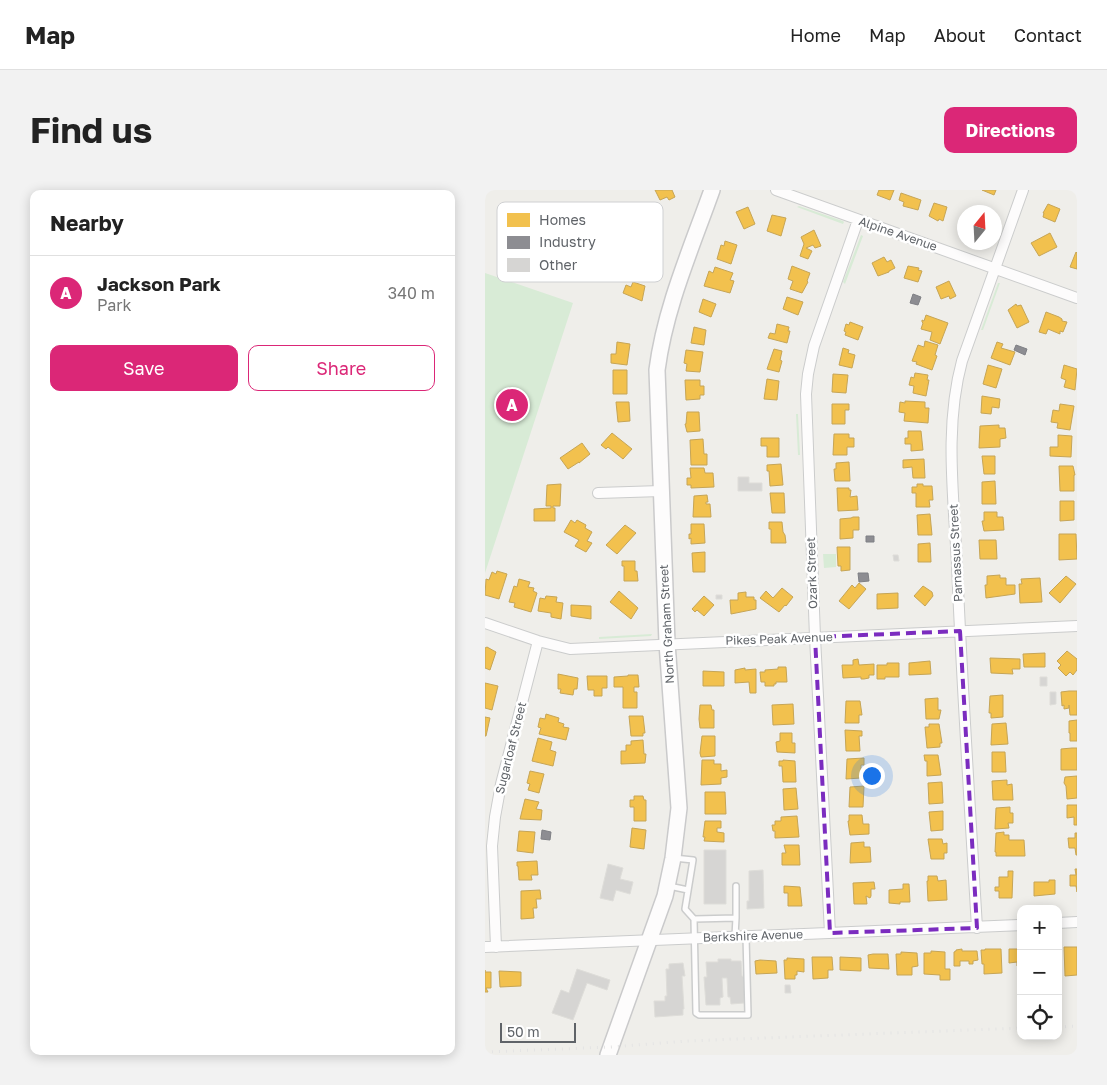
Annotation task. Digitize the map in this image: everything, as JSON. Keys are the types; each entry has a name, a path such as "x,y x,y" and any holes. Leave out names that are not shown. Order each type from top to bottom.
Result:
{"main road":[{"name":"North Graham Street","path":"608,1055 668,885 673,858 679,808 667,643 657,390 663,331 712,190"}],"street":[{"name":"Alpine Avenue","path":"776,190 1077,298"},
{"name":"Parnassus Street","path":"977,928 960,631 952,433 955,390 966,351 1023,190"},
{"name":"Ozark Street","path":"831,933 815,637 807,439 807,385 816,339 858,220"},
{"path":"598,494 661,492"},
{"name":"Pikes Peak Avenue","path":"485,623 538,641 570,649 667,643 1077,626"},
{"name":"Sugarloaf Street","path":"496,947 492,846 495,818 501,784 538,641"},
{"path":"1062,923 1077,922"},
{"name":"Berkshire Avenue","path":"485,947 1017,925"}],"lane":[{"path":"673,858 693,860 685,910 694,919 696,1013 699,1015 748,1014 740,936 735,918 736,886"},
{"path":"668,885 688,890"},
{"path":"694,919 735,918"}],"highlighted area":[{"path":"960,631 977,928 830,933 815,637"}],"green space":[{"path":"799,206 844,222 843,224 797,207"},
{"path":"861,235 863,236 845,284 843,282"},
{"path":"485,273 497,277 497,282 511,282 573,303 485,573"},
{"path":"998,283 1000,283 983,330 981,330"},
{"path":"796,414 798,414 800,455 798,455"},
{"path":"823,554 836,554 836,567 824,568"},
{"path":"652,634 651,636 599,639 599,637"}],"building: Homes":[{"path":"655,190 672,190 675,197 669,200 667,197 660,200"},
{"path":"879,190 894,190 890,200 877,195"},
{"path":"982,190 996,190 994,195"},
{"path":"901,193 921,200 918,210 903,206 904,202 899,200"},
{"path":"934,203 947,207 943,221 939,219 938,221 929,216"},
{"path":"1048,204 1060,209 1055,222 1043,217"},
{"path":"748,207 755,224 744,229 736,212"},
{"path":"772,215 786,218 781,236 767,231"},
{"path":"814,230 821,246 815,248 813,245 806,248 812,251 808,259 800,256 804,244 801,237"},
{"path":"1050,233 1057,247 1039,256 1031,243"},
{"path":"725,241 737,245 731,264 717,259 721,245 724,246"},
{"path":"1077,253 1077,269 1070,267"},
{"path":"884,257 887,262 891,260 895,268 878,276 872,263"},
{"path":"792,266 810,273 802,293 790,289 793,281 788,279"},
{"path":"908,266 919,268 918,270 922,271 918,282 904,278"},
{"path":"715,267 733,273 730,280 734,281 730,293 704,286 709,271 713,273"},
{"path":"949,281 956,296 950,299 949,296 941,299 936,287"},
{"path":"633,282 645,286 642,301 623,293 626,285 631,287"},
{"path":"787,297 803,302 798,315 783,309"},
{"path":"703,299 716,304 711,317 699,312"},
{"path":"1016,304 1017,306 1021,305 1029,322 1017,328 1008,310"},
{"path":"1046,312 1067,322 1063,332 1060,331 1060,334 1048,329 1046,334 1039,332"},
{"path":"926,315 948,323 940,344 930,340 932,332 921,329 922,320 924,321"},
{"path":"850,322 863,327 858,340 845,335 846,324 849,325"},
{"path":"777,324 789,327 787,343 768,338 770,333 775,334"},
{"path":"694,327 706,330 704,345 691,343"},
{"path":"925,341 938,345 935,355 937,356 932,370 912,361 918,345 924,347"},
{"path":"617,342 630,344 627,365 611,363 611,354 616,354"},
{"path":"997,342 1003,344 1001,348 1015,352 1010,365 991,358"},
{"path":"843,348 849,350 848,353 855,355 852,368 839,365"},
{"path":"774,349 782,351 779,372 767,369"},
{"path":"686,350 703,352 700,372 686,371 687,364 684,363"},
{"path":"988,365 1002,369 996,388 983,384"},
{"path":"1064,365 1077,369 1075,390 1064,387 1066,380 1061,378"},
{"path":"613,370 627,370 627,394 613,394"},
{"path":"915,373 928,375 926,396 913,393 914,386 909,385 911,377 914,378"},
{"path":"833,374 848,375 846,393 832,392"},
{"path":"767,379 779,381 777,400 764,399"},
{"path":"685,380 700,380 700,386 704,386 704,395 700,395 700,399 686,400"},
{"path":"982,396 1000,399 999,408 992,407 991,414 981,413"},
{"path":"905,401 925,402 925,408 929,408 928,423 904,421 905,413 899,412 900,402 905,403"},
{"path":"616,402 629,402 630,421 618,422"},
{"path":"832,404 849,404 849,410 845,410 845,424 832,424"},
{"path":"1060,404 1074,406 1070,430 1057,428 1058,423 1051,422 1053,410 1059,411"},
{"path":"687,412 699,412 700,431 687,432 685,424"},
{"path":"999,425 999,428 1005,428 1006,438 1000,439 1000,447 979,448 980,426"},
{"path":"908,431 921,431 923,450 911,451 911,444 905,444 905,438 908,438"},
{"path":"612,433 632,449 623,459 608,447 606,449 601,445"},
{"path":"834,434 849,434 849,438 854,438 854,447 847,447 847,455 833,455"},
{"path":"1058,435 1072,436 1071,457 1050,456 1050,447 1058,447"},
{"path":"761,438 779,438 779,457 767,457 767,446 761,446"},
{"path":"703,439 704,454 707,454 707,465 691,465 690,440"},
{"path":"582,443 590,454 568,469 560,458"},
{"path":"982,456 995,456 995,474 984,474"},
{"path":"924,459 925,478 913,478 912,467 903,468 903,460"},
{"path":"849,462 850,481 835,481 834,469 836,469 836,463"},
{"path":"781,464 783,485 770,486 767,465"},
{"path":"1059,466 1073,466 1075,475 1074,491 1060,491"},
{"path":"690,468 704,468 705,473 713,473 714,487 691,488 691,485 687,485 687,478 691,478"},
{"path":"995,481 996,504 982,504 982,482"},
{"path":"561,484 560,506 553,506 555,508 555,521 534,521 534,509 551,508 551,506 546,506 547,485"},
{"path":"917,484 932,486 933,500 929,500 930,507 916,507 916,493 912,493 912,487 917,487"},
{"path":"837,488 849,488 851,490 850,497 857,496 858,510 838,511"},
{"path":"770,493 784,493 785,513 772,513"},
{"path":"707,495 708,502 706,504 710,504 711,517 693,517 694,496"},
{"path":"1060,501 1074,501 1074,520 1060,521"},
{"path":"984,512 997,512 997,517 1003,517 1004,530 984,531 982,521 984,521"},
{"path":"930,514 932,535 918,535 917,515"},
{"path":"859,517 859,530 853,530 853,538 840,539 840,519"},
{"path":"571,520 575,523 577,520 586,525 585,528 592,532 587,541 592,543 586,552 575,546 579,540 564,532"},
{"path":"769,522 782,522 786,543 771,543"},
{"path":"691,524 704,524 705,543 691,544 689,534 691,534"},
{"path":"625,525 636,533 617,554 606,545"},
{"path":"1059,534 1076,534 1077,559 1059,560"},
{"path":"979,540 996,540 997,559 980,559"},
{"path":"930,543 931,562 918,562 918,544"},
{"path":"837,547 850,547 850,570 841,571 841,566 838,566"},
{"path":"705,552 705,572 693,572 692,553"},
{"path":"622,561 635,561 638,581 624,581"},
{"path":"497,571 507,574 499,599 485,595 486,579 489,580 492,572 496,574"},
{"path":"1000,575 1000,578 1006,578 1006,585 1015,585 1015,594 986,598 985,585 987,585 987,576"},
{"path":"1066,576 1076,584 1060,603 1049,593"},
{"path":"1040,578 1042,602 1020,603 1019,584 1022,584 1021,579"},
{"path":"519,579 530,582 528,587 534,588 533,591 537,593 531,612 514,607 515,603 509,602 514,586 517,587"},
{"path":"859,583 866,589 849,609 839,601 852,585 855,588"},
{"path":"923,586 932,592 933,596 925,606 914,596"},
{"path":"782,588 793,597 779,612 760,598 766,591 773,598"},
{"path":"619,591 638,608 631,619 610,602"},
{"path":"746,592 746,597 754,597 754,600 756,600 756,609 731,614 730,600 738,600 738,593"},
{"path":"898,593 898,608 877,609 877,594"},
{"path":"546,596 557,597 556,602 563,603 561,619 551,617 551,613 538,611 540,598 545,599"},
{"path":"704,596 714,605 704,616 697,610 695,612 692,609"},
{"path":"571,605 591,606 591,619 571,616"},
{"path":"487,647 496,652 490,670 485,668 485,648"},
{"path":"1067,651 1077,659 1077,670 1073,675 1070,672 1066,676 1058,668 1061,665 1057,661"},
{"path":"1045,653 1045,667 1024,667 1023,654"},
{"path":"990,658 1020,659 1020,669 1012,669 1013,674 991,673"},
{"path":"858,659 859,665 874,664 874,675 869,675 869,678 864,679 861,679 861,677 843,678 842,665 853,665 853,660"},
{"path":"930,661 931,674 909,675 909,663"},
{"path":"887,663 899,663 899,677 877,679 877,665 887,665"},
{"path":"778,667 786,667 787,682 776,682 774,686 765,686 765,682 761,682 760,672 778,669"},
{"path":"745,668 745,670 756,669 756,693 750,693 749,682 735,683 735,670"},
{"path":"703,671 724,672 724,686 703,686"},
{"path":"558,674 578,678 577,689 574,689 573,695 560,693 561,689 558,689"},
{"path":"638,675 639,687 634,687 634,692 637,692 637,708 623,708 623,687 614,687 614,677"},
{"path":"587,676 607,676 607,688 602,688 602,696 594,696 594,690 588,690"},
{"path":"485,683 498,686 492,710 485,708"},
{"path":"1077,691 1077,715 1070,715 1069,705 1069,708 1064,709 1064,705 1062,706 1061,692"},
{"path":"1003,695 1003,717 991,718 991,713 989,713 990,696"},
{"path":"938,698 938,710 941,710 939,719 926,719 925,699"},
{"path":"846,701 860,701 862,715 859,715 859,723 845,723"},
{"path":"793,704 794,724 773,725 772,705"},
{"path":"700,705 711,705 712,710 714,710 714,728 700,728"},
{"path":"546,714 559,718 558,722 564,724 563,727 569,728 566,740 539,734 541,728 538,727 540,718 545,719"},
{"path":"629,716 643,716 645,733 643,733 643,736 631,736"},
{"path":"485,717 490,718 486,736 485,736"},
{"path":"1077,720 1077,741 1070,741 1069,721"},
{"path":"1006,723 1008,744 991,745 992,724"},
{"path":"929,724 939,724 942,743 940,743 940,747 927,748 925,727 929,727"},
{"path":"845,730 862,731 862,736 859,736 860,751 846,751"},
{"path":"780,733 792,733 795,753 777,752 776,742 780,741"},
{"path":"702,736 715,736 715,756 701,757"},
{"path":"538,738 552,742 550,750 556,752 553,766 532,761"},
{"path":"643,740 644,754 646,754 645,763 621,764 621,751 626,751 626,745 631,745 631,741"},
{"path":"1077,748 1077,770 1061,770 1061,749"},
{"path":"992,752 1005,752 1006,772 992,772"},
{"path":"924,755 938,755 941,775 927,776 927,761 925,761"},
{"path":"864,758 864,765 861,765 861,778 846,779 847,759"},
{"path":"702,760 714,760 714,764 721,764 721,771 727,770 727,777 721,778 721,784 701,785"},
{"path":"779,761 795,761 796,782 783,782 782,766 779,766"},
{"path":"530,771 544,774 539,793 528,790 530,784 527,783"},
{"path":"1077,776 1077,798 1067,799 1064,783 1065,777"},
{"path":"1007,780 1007,785 1012,784 1013,800 993,800 992,781"},
{"path":"942,782 943,803 929,804 928,783"},
{"path":"864,786 863,807 849,807 850,787"},
{"path":"796,788 798,809 784,810 783,789"},
{"path":"705,792 725,792 726,814 705,814"},
{"path":"634,796 643,796 644,800 646,800 646,821 634,821 634,807 630,807 630,800 634,800"},
{"path":"525,799 539,802 536,809 542,810 541,820 520,819"},
{"path":"1067,805 1077,805 1077,825 1074,825 1074,817 1067,818"},
{"path":"1010,807 1010,813 1013,813 1013,823 1008,823 1009,828 995,829 996,808"},
{"path":"943,811 943,830 931,831 929,812"},
{"path":"849,815 862,815 863,824 869,824 869,834 850,835"},
{"path":"797,816 799,837 775,838 775,831 773,831 772,825 775,825 775,821 781,821 781,817"},
{"path":"705,821 721,821 721,828 717,828 717,832 724,833 724,842 704,841"},
{"path":"632,828 646,830 644,849 630,847"},
{"path":"519,831 535,832 533,853 517,851"},
{"path":"1004,832 1004,835 1009,835 1009,840 1024,840 1025,856 996,856 996,833"},
{"path":"1075,833 1077,833 1077,855 1075,848 1069,848 1068,838 1075,838"},
{"path":"928,839 942,839 943,844 947,843 947,853 944,853 944,859 931,859"},
{"path":"864,842 864,847 870,847 871,862 850,863 851,843"},
{"path":"784,845 799,845 800,865 782,865 782,853 786,853"},
{"path":"537,861 538,875 531,875 532,880 519,880 517,862"},
{"path":"1075,869 1077,869 1077,892 1076,886 1070,886 1070,875 1076,875"},
{"path":"1008,871 1013,871 1012,898 999,898 999,891 995,891 995,887 999,887 999,877 1008,877"},
{"path":"928,876 937,876 938,881 946,880 947,900 928,901"},
{"path":"1049,880 1055,880 1055,894 1034,896 1034,882 1049,882"},
{"path":"874,882 875,889 871,889 870,898 866,896 867,904 854,904 853,883"},
{"path":"903,884 909,884 910,902 900,902 900,904 889,903 889,890 903,889"},
{"path":"784,886 800,887 802,906 788,906 788,893 784,893"},
{"path":"540,890 541,899 536,899 537,908 533,908 534,918 521,919 521,891"},
{"path":"1064,947 1077,947 1077,975 1065,976"},
{"path":"962,949 962,951 977,951 978,960 973,961 973,964 969,964 969,961 960,961 960,966 954,966 954,952"},
{"path":"1001,949 1002,973 984,974 981,950"},
{"path":"1009,949 1017,949 1017,962 1009,963"},
{"path":"931,951 945,952 945,969 950,969 950,980 940,980 940,975 924,974 924,953 931,953"},
{"path":"901,952 917,953 918,966 912,967 912,975 897,975 896,954 901,954"},
{"path":"888,954 889,969 869,968 868,955"},
{"path":"812,957 832,957 833,970 828,970 828,978 813,979"},
{"path":"840,957 861,958 861,971 840,970"},
{"path":"787,958 804,959 804,972 797,971 795,979 785,979 784,960 787,960"},
{"path":"755,961 776,961 777,973 756,974"},
{"path":"499,971 521,972 521,986 500,987"},
{"path":"485,972 491,972 491,988 486,988 488,992 485,992"}],"building: Industry":[{"path":"913,294 921,297 918,305 910,303"},
{"path":"1016,345 1027,349 1025,355 1014,350"},
{"path":"866,536 874,536 874,542 866,542"},
{"path":"858,573 868,573 869,581 859,582"},
{"path":"542,830 551,832 550,840 541,839"}],"building: Other":[{"path":"738,477 749,477 749,483 762,483 762,491 738,491"},
{"path":"893,555 898,555 899,561 894,561"},
{"path":"716,595 722,595 722,599 716,599"},
{"path":"1040,677 1047,677 1047,686 1040,686"},
{"path":"1050,692 1056,692 1056,704 1050,705"},
{"path":"704,850 726,850 726,904 704,904"},
{"path":"608,864 623,868 620,879 633,882 630,894 616,890 613,901 600,898"},
{"path":"763,870 764,908 747,909 747,901 749,901 749,871"},
{"path":"718,959 741,961 742,976 745,977 744,1003 731,1004 730,997 728,997 727,978 722,978 723,997 720,998 720,1005 706,1005 704,977 707,977 706,962 718,962"},
{"path":"683,963 685,976 682,976 683,1015 655,1017 654,1001 665,1001 665,996 667,996 666,969 669,969 669,964"},
{"path":"577,969 610,980 607,990 587,983 573,1020 552,1013 561,990 569,993"},
{"path":"785,985 790,985 791,993 785,993"}],"railway":[{"path":"1062,1027 1077,1026"},
{"path":"485,1052 611,1047 687,1041 1017,1028"}],"place":[{"name":"Jackson Park","path":"512,405"}]}
